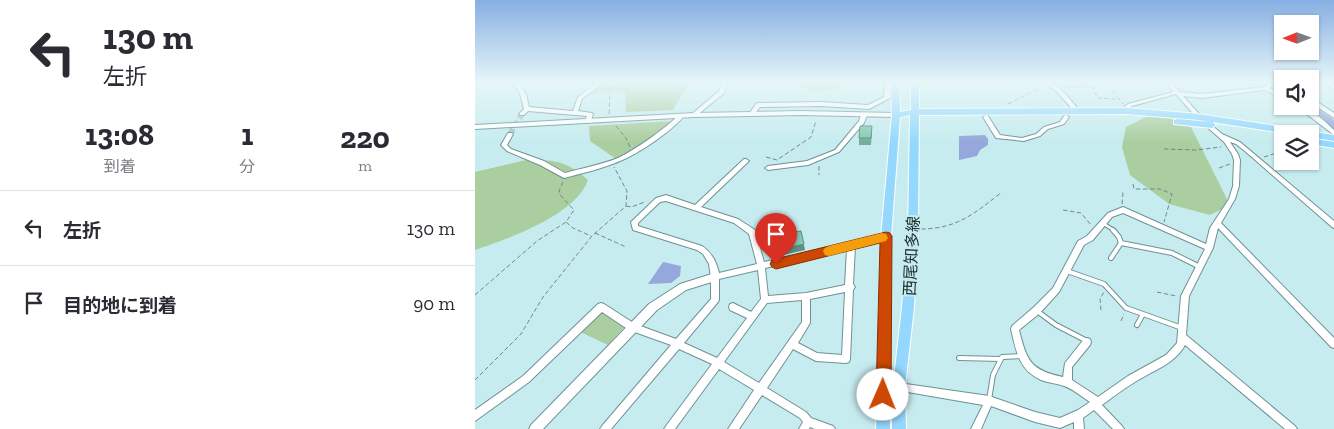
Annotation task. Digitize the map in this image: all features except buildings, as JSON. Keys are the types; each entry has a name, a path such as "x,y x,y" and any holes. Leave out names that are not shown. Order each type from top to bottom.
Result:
{"main road":[{"name":"西尾知多線","path":"883,429 886,236 896,102"},
{"name":"西尾知多線","path":"899,429 899,387 908,307 913,229 915,102"},
{"path":"896,115 1077,111 1125,108 1274,128"},
{"path":"915,114 986,117 1116,116 1209,125 1274,135"},
{"path":"1319,136 1334,138"},
{"path":"1319,142 1334,145"}],"street":[{"path":"524,102 525,111 590,114 588,121"},
{"path":"575,113 579,102"},
{"path":"694,114 709,102"},
{"path":"753,114 758,105 821,104 869,108 880,102"},
{"path":"1068,102 1077,111"},
{"path":"1125,108 1142,102"},
{"path":"899,387 989,401 1035,417 1060,423 1078,415 1131,379 1169,358 1181,345 1187,288 1201,267 1217,223 1232,199 1236,186 1237,164 1235,154 1220,135 1199,117 1187,102"},
{"path":"1319,106 1334,116"},
{"path":"475,127 694,114 896,115"},
{"path":"768,168 809,163 841,148 862,122 864,115"},
{"path":"1311,115 1334,133"},
{"path":"510,134 505,145 509,150 542,163 564,176 611,162 644,146 676,123 681,116"},
{"path":"986,117 998,137 1022,140 1038,135 1046,128 1062,122 1066,117"},
{"path":"1220,135 1238,143 1334,225"},
{"path":"696,208 746,161"},
{"path":"605,429 715,300 715,277 711,258 704,250 635,228 634,222 658,200 666,198 736,221 752,232 761,267 765,300 669,429"},
{"path":"1119,429 1097,403 1067,382 1047,378 1031,368 1021,356 1015,329 1056,290 1066,270 1075,258 1081,243 1090,238 1110,215 1123,210 1209,248"},
{"path":"1217,223 1334,344"},
{"path":"535,429 632,326 653,307 683,287 715,277 851,246 886,236"},
{"path":"791,344 816,356 846,359 851,287 851,246"},
{"path":"765,300 806,296 851,287"},
{"path":"733,429 806,323 806,296"},
{"path":"475,416 525,380 601,306 632,326 678,344 718,363 803,415 806,426 830,429"},
{"path":"733,307 752,317"},
{"path":"1182,333 1292,429"},
{"path":"1067,382 1069,366 1087,342"},
{"path":"976,429 989,401"},
{"path":"1078,415 1079,429"}],"lane":[{"path":"1100,226 1114,231 1121,238 1121,242 1111,258"},
{"path":"1121,242 1153,246 1201,267"},
{"path":"1066,270 1104,284 1106,290 1117,297 1125,308 1143,314 1182,333"},
{"path":"1037,310 1056,325 1086,339 1087,342"},
{"path":"1137,326 1143,314"},
{"path":"959,358 1001,359 1005,356 1021,356"},
{"path":"989,401 993,375 1001,359"}],"path":[{"path":"606,120 610,111 610,102"},
{"path":"1007,104 1011,102"},
{"path":"1120,102 1125,108"},
{"path":"766,157 777,160 811,137 818,114"},
{"path":"617,120 615,126 630,145 628,150"},
{"path":"1164,149 1196,150 1229,145"},
{"path":"819,159 819,175"},
{"path":"475,380 521,334 543,296 591,236 626,206 628,201 624,182 611,162"},
{"path":"1219,168 1230,164 1237,164"},
{"path":"475,295 537,241 567,222 574,210 569,202 561,196 559,191 564,176"},
{"path":"1133,184 1134,189 1170,191 1172,194 1170,206 1162,227"},
{"path":"913,229 945,228 956,225 1002,192"},
{"path":"1123,192 1123,210"},
{"path":"626,206 631,208 658,196 661,199"},
{"path":"1063,210 1081,213 1087,223 1100,226"},
{"path":"567,222 573,228 591,236"},
{"path":"595,233 626,247"},
{"path":"1101,310 1100,299 1106,290"},
{"path":"1157,292 1185,298"},
{"path":"1121,321 1125,308"}],"green space":[{"path":"625,102 677,102 673,110 626,112"},
{"path":"1150,115 1173,117 1189,123 1230,205 1210,215 1169,204 1130,175 1122,147 1126,127"},
{"path":"673,121 634,151 616,159 590,141 589,126"},
{"path":"526,160 559,162 573,168 588,180 581,193 556,215 522,232 475,250 475,172"},
{"path":"601,307 625,326 608,345 576,330"}],"water":[{"path":"985,135 988,139 988,145 980,150 977,156 959,160 959,136"},
{"path":"663,262 681,266 680,276 671,283 648,284"}],"waterway":[{"path":"1319,115 1334,126"}],"tunnel":[{"path":"510,134 522,114"}],"slow traffic":[{"path":"829,251 882,238"}],"route":[{"path":"776,264 886,236 883,395"}]}
